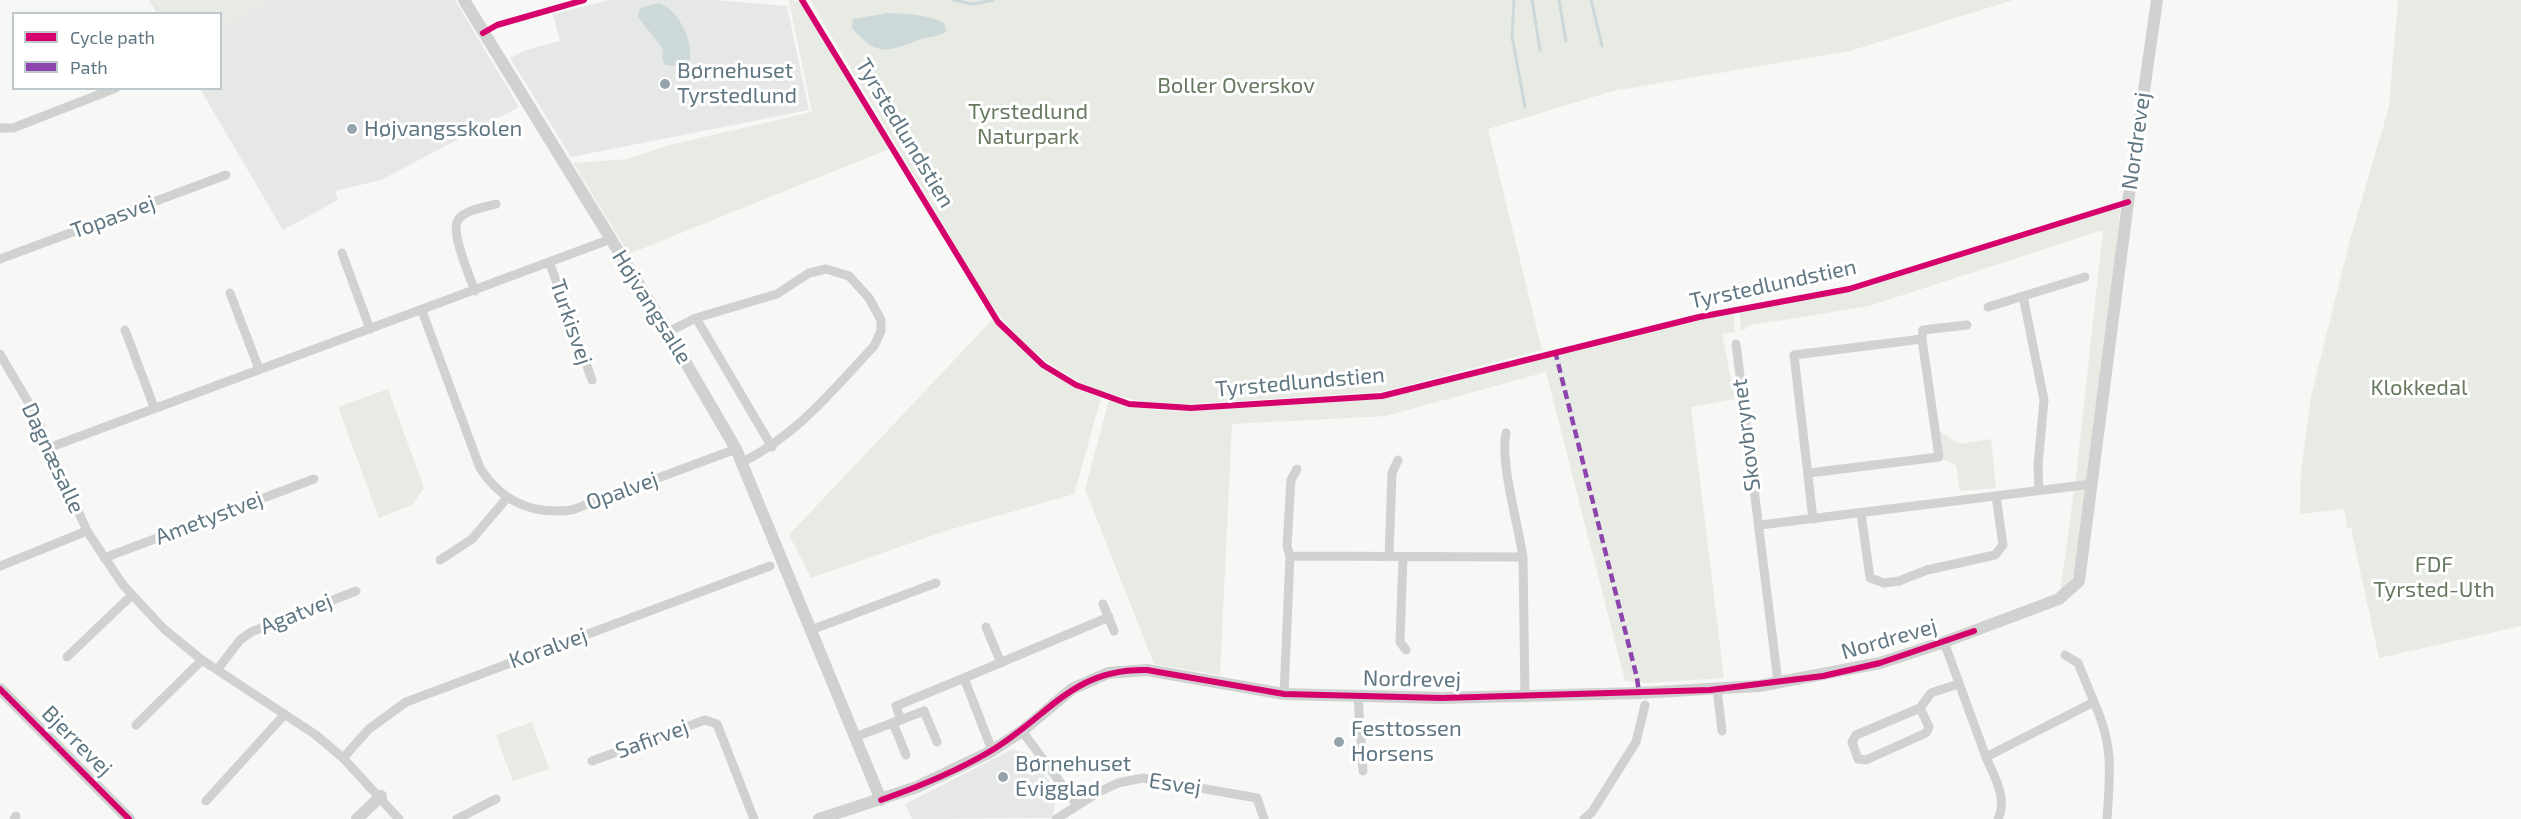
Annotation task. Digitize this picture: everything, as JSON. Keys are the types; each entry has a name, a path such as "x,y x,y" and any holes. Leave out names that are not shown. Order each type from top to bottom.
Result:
{"street":[{"name":"Højvangsalle","path":"464,0 668,332 743,462 881,800"},
{"name":"Nordrevej","path":"819,819 931,782 992,750 1022,731 1072,689 1089,679 1127,670 1147,670 1284,694 1525,698 1717,689 1778,682 1880,663 2059,599 2079,580 2131,179 2157,0"},
{"path":"0,128 13,128 111,90"},
{"name":"Topasvej","path":"0,258 226,175"},
{"path":"476,291 454,231 458,220 464,214 496,204"},
{"name":"Turkisvej","path":"51,447 154,407 550,264 611,239"},
{"path":"342,253 370,329"},
{"name":"Turkisvej","path":"550,264 592,380"},
{"path":"668,332 696,318 757,302 777,294 809,273 826,269 849,276 873,304 881,320 881,331 874,346 796,429 772,447 743,462"},
{"path":"1988,308 2085,277"},
{"path":"230,293 259,369"},
{"path":"2023,296 2044,400 2038,465 2039,490"},
{"name":"Opalvej","path":"422,311 480,468 491,484 507,498 530,509 551,513 572,510 736,449"},
{"path":"696,318 772,447"},
{"path":"1809,473 1939,457 1922,339 1923,330 1967,325"},
{"path":"125,330 154,407"},
{"path":"1813,519 1794,355 1922,339"},
{"name":"Skovbrynet","path":"1736,344 1755,512 1760,525 1778,682"},
{"name":"Dagnæsalle","path":"0,354 34,412 87,531 132,595 164,629 202,660 285,714 343,758 381,796 399,819"},
{"path":"1506,433 1504,444 1506,461 1523,557 1525,698"},
{"path":"1389,556 1392,473 1398,460"},
{"path":"1284,694 1290,556 1287,546 1291,480 1297,469"},
{"name":"Ametystvej","path":"104,558 314,479"},
{"path":"1760,525 2092,484"},
{"path":"1861,513 1870,578 1884,583 1987,558 2001,551 2003,545 1996,496"},
{"path":"440,560 472,539 507,498"},
{"name":"Dagnæsalle","path":"0,566 87,531"},
{"path":"1290,556 1523,557"},
{"path":"1403,557 1400,642 1406,650"},
{"name":"Koralvej","path":"343,758 369,729 406,702 770,566"},
{"path":"811,630 936,582"},
{"name":"Agatvej","path":"217,670 240,640 251,632 356,591"},
{"path":"67,657 132,595"},
{"path":"1103,604 1114,631"},
{"path":"906,755 897,721 896,706 1109,617"},
{"path":"986,627 1001,663"},
{"path":"1944,642 2002,799 2003,809 1998,819"},
{"path":"2065,655 2078,663 2106,730 2111,754 2107,819"},
{"path":"136,725 202,660"},
{"path":"964,678 992,750"},
{"path":"1920,708 1929,727 1926,733 1866,760 1858,759 1852,742 1856,735 1920,708 1931,693 1958,684"},
{"name":"Bjerrevej","path":"0,689 129,819"},
{"path":"1717,689 1722,731"},
{"name":"Nordrevej","path":"1358,696 1364,771"},
{"path":"1986,757 2094,702"},
{"path":"1584,819 1592,812 1636,742 1644,705"},
{"path":"855,737 924,711 936,742"},
{"path":"206,801 285,714"},
{"name":"Safirvej","path":"592,761 705,720 717,724 754,819"},
{"path":"1022,731 1077,805"},
{"name":"Esvej","path":"1056,819 1118,783 1143,778 1257,798 1264,819"},
{"path":"357,819 381,796"},
{"path":"457,819 496,799"}],"shaded area":[{"name":"Højvangsskolen","path":"149,0 455,0 519,107 381,180 335,191 338,200 283,230 201,90 222,90 222,12 156,12"},
{"name":"Børnehuset Tyrstedlund","path":"609,0 715,0 787,6 809,110 571,157 510,58 526,50 560,41 553,14"},
{"path":"659,3 673,12 683,28 690,46 689,62 676,66 665,65 662,59 663,49 638,17 640,8"},
{"path":"888,13 930,18 944,23 946,31 940,35 898,47 882,49 869,44 852,28 853,19"},
{"name":"Børnehuset Evigglad","path":"1011,750 1028,753 1057,792 1052,818 912,819 905,804"}],"green space":[{"path":"153,0 270,0 222,28 222,12 159,12"},
{"name":"Tyrstedlund Naturpark","path":"810,0 2013,0 1850,51 1613,91 1488,129 1542,350 1382,392 1174,405 1144,402 1091,387 1046,361 1006,323 987,299"},
{"name":"Klokkedal","path":"2398,0 2521,0 2521,626 2379,658 2351,528 2347,528 2344,509 2300,514 2301,471 2311,396 2351,236 2389,107"},
{"path":"789,1 802,2 889,149 629,254 573,163 628,159 666,146 812,112"},
{"path":"2120,209 2116,255 2075,574 2060,593 2076,477 2103,230 1869,306 1746,326 1745,330 1741,330 1739,311 1864,287"},
{"path":"1733,312 1735,332 1722,334 1735,399 1691,407 1724,678 1647,683 1625,681 1546,372 1386,416 1232,424 1220,675 1154,664 1085,489 1109,400 1155,410 1190,411 1382,399 1559,352"},
{"path":"992,320 1042,365 1070,383 1101,398 1074,494 948,530 811,578 789,535"},
{"path":"388,389 424,488 412,505 379,518 338,407"},
{"path":"1940,432 1960,444 1991,439 1996,488 1960,491 1956,465 1944,460"},
{"path":"532,722 549,769 513,781 496,735"}],"waterway":[{"path":"953,0 973,4 993,0"},
{"path":"1514,0 1512,36 1525,107"},
{"path":"1532,0 1540,50"},
{"path":"1559,0 1566,41"},
{"path":"1591,0 1602,46"}],"marked path":[{"path":"1555,351 1639,693"}],"cycle path":[{"path":"483,33 497,25 584,0"},
{"name":"Tyrstedlundstien","path":"802,0 998,322 1043,365 1076,385 1129,404 1191,408 1382,396 1699,317 1849,289 2128,202"},
{"path":"881,800 936,779 976,759 1010,739 1079,686 1099,677 1121,672 1147,670 1284,694 1442,698 1710,690 1823,676 1880,663 1974,631"},
{"path":"0,689 129,819"}],"place":[{"name":"Børnehuset Tyrstedlund","path":"665,84"},
{"name":"Højvangsskolen","path":"352,129"},
{"name":"Festtossen Horsens","path":"1339,742"},
{"name":"Børnehuset Evigglad","path":"1003,777"}],"park label":[{"name":"Boller Overskov","path":"1236,86"},
{"name":"FDF Tyrsted-Uth","path":"2434,578"}]}
